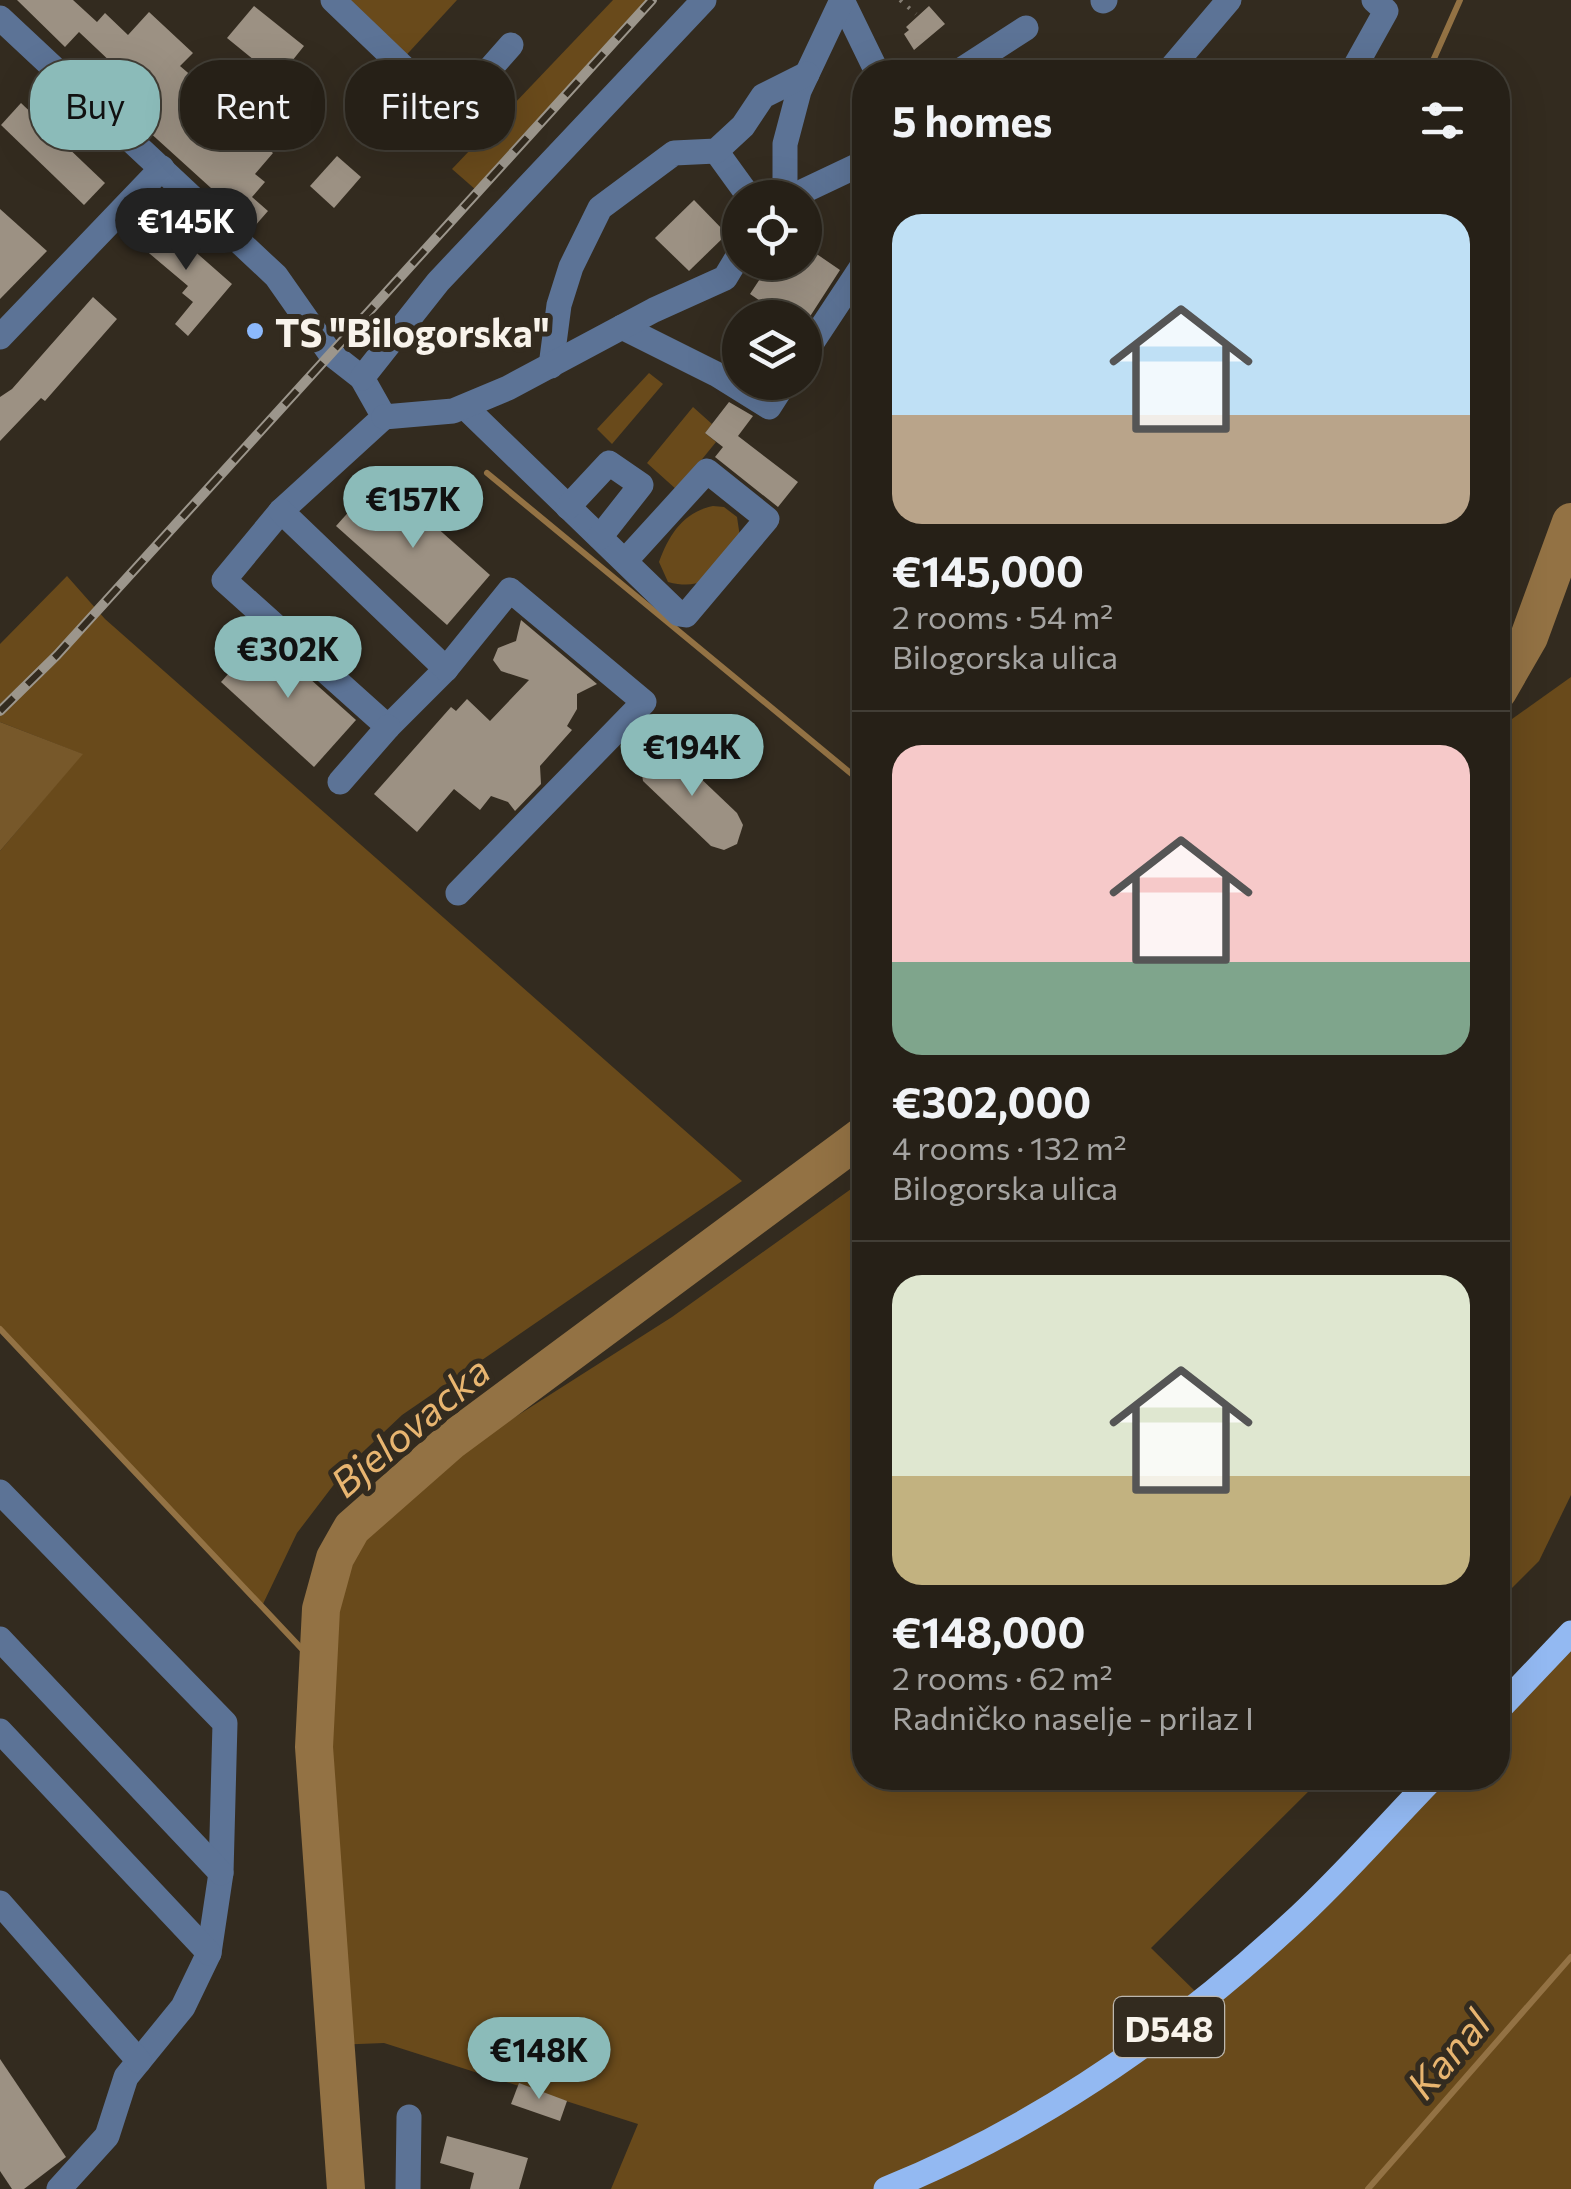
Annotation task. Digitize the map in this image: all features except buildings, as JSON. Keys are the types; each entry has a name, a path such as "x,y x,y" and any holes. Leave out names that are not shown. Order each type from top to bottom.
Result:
{"main road":[{"path":"1510,1698 1571,1634"},
{"name":"D548","path":"886,2189 998,2137 1108,2071 1205,2001 1293,1923 1421,1790"}],"street":[{"path":"333,0 451,113 511,46"},
{"path":"362,378 438,282 704,0"},
{"path":"842,0 871,60"},
{"path":"786,180 785,144 807,74 842,0"},
{"path":"1178,60 1229,0"},
{"path":"1359,60 1386,12 1374,0"},
{"path":"0,18 276,276 330,354 362,378 384,417"},
{"path":"991,60 1026,28"},
{"path":"551,366 560,305 571,268 600,208 674,154 716,151 742,126 763,96 807,74"},
{"path":"716,151 737,180"},
{"path":"0,338 162,168"},
{"path":"822,182 852,168"},
{"path":"388,727 224,580 281,511 384,417 453,412 722,279"},
{"path":"822,327 852,282"},
{"path":"622,328 722,378"},
{"path":"465,407 568,506 625,562 679,614 686,616 767,519 706,471 625,562"},
{"path":"568,506 608,463 641,484 600,537"},
{"path":"281,511 446,669"},
{"path":"340,782 446,669 510,590 644,702 458,894"},
{"path":"0,1492 225,1723 221,1873 210,1953 182,2008 126,2077 107,2136 58,2189"},
{"path":"0,1640 221,1873"},
{"path":"0,1731 210,1953"},
{"path":"0,1903 139,2061"},
{"path":"408,2189 409,2118"}],"path":[{"path":"900,0 916,14"}],"shaded area":[{"path":"333,0 457,0 402,60 396,60"},
{"path":"613,0 653,0 515,148 515,103"},
{"path":"470,150 513,150 476,190 452,169"},
{"path":"649,373 663,384 612,444 597,429"},
{"path":"693,407 712,424 705,433 716,442 677,490 647,463"},
{"path":"713,506 724,507 737,517 740,537 704,581 668,582 659,562 667,543 685,519"},
{"path":"67,576 105,619 742,1181 402,1415 348,1466 297,1533 262,1606 0,1329 0,851 82,754 0,722 0,644"},
{"path":"1571,677 1571,1495 1539,1561 1510,1590 1510,720"},
{"path":"0,722 83,754 0,851"},
{"path":"852,1188 852,1790 1310,1790 1151,1948 1200,1996 1420,1790 1510,1790 1510,1697 1571,1633 1571,2189 611,2189 638,2124 384,2043 333,2045 316,1729 320,1618 337,1556 345,1540 380,1503 672,1317"}],"waterway":[{"path":"1433,60 1460,0"},
{"path":"487,473 852,774"},
{"name":"Bjelovacka","path":"1510,670 1529,637 1571,522"},
{"name":"Bjelovacka","path":"346,2189 314,1747 321,1609 335,1558 352,1528 451,1441 852,1144"},
{"path":"0,1329 317,1665"},
{"name":"Kanal","path":"1368,2189 1571,1957"}],"railway":[{"path":"0,711 57,655 652,0"}],"place":[{"name":"TS \"Bilogorska\"","path":"255,331"}]}
